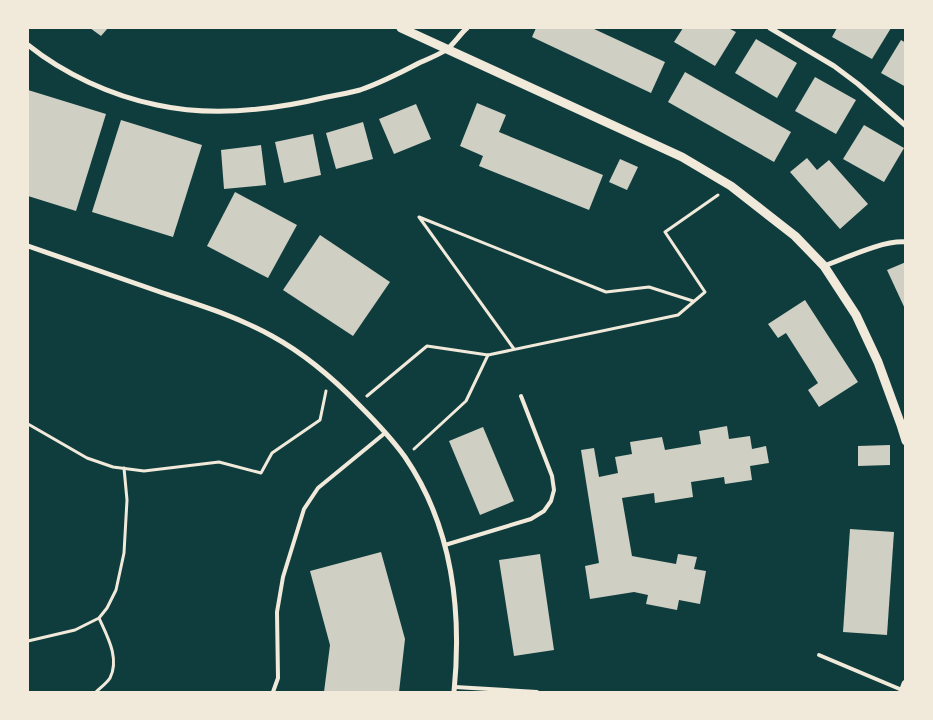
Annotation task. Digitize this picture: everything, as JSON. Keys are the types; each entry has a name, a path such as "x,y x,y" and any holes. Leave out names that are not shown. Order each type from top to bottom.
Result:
{"street":[{"path":"401,28 674,153 731,186 795,236 824,266 856,315 878,362 902,425 906,441"},
{"path":"28,45 63,68 96,86 122,96 158,106 192,111 266,109 360,90 395,76 448,49 467,28"},
{"path":"770,28 834,66 858,84 906,126"},
{"path":"824,266 882,245 906,242"},
{"path":"28,246 212,310 272,336 329,375 358,403 405,457 435,514 445,545 457,619 457,655 454,690"}],"lane":[{"path":"445,545 531,519 544,511 551,501 554,490 552,476 521,396"},
{"path":"273,692 278,678 277,612 283,577 304,508 318,488 385,433"},
{"path":"819,655 904,689"},
{"path":"454,690 537,692"}],"path":[{"path":"358,403 427,346 488,355 678,315 705,292 665,232 731,186"},
{"path":"514,349 419,217 606,292 649,287 694,301"},
{"path":"405,457 466,401 488,355"},
{"path":"28,424 87,458 113,467 144,471 219,462 261,473 272,453 320,420 329,375"},
{"path":"28,641 75,630 99,618 116,590 124,553 127,500 124,468"},
{"path":"96,692 110,679 114,661 109,641 99,618"}],"building":[{"path":"90,28 108,28 101,36"},
{"path":"536,28 592,28 665,62 651,93 532,37"},
{"path":"683,28 728,28 736,32 715,66 674,42"},
{"path":"837,28 891,28 872,59 832,37"},
{"path":"756,39 797,63 777,98 735,73"},
{"path":"901,40 906,43 906,87 881,73"},
{"path":"685,72 791,132 774,162 668,102"},
{"path":"815,77 856,100 836,134 795,111"},
{"path":"28,90 106,114 76,211 28,196"},
{"path":"477,103 506,115 499,132 603,175 589,210 479,166 483,156 460,146"},
{"path":"416,104 431,139 394,154 379,119"},
{"path":"121,120 202,145 173,237 92,212"},
{"path":"363,122 373,159 336,169 326,133"},
{"path":"864,125 904,148 884,182 843,159"},
{"path":"313,134 321,175 284,183 275,142"},
{"path":"261,145 266,185 224,189 221,150"},
{"path":"807,158 817,170 829,160 868,204 840,229 790,172"},
{"path":"620,159 638,167 627,190 609,182"},
{"path":"235,192 297,225 268,278 207,246"},
{"path":"320,235 390,282 353,336 283,290"},
{"path":"906,262 906,311 887,270"},
{"path":"805,300 858,382 819,407 808,390 818,383 786,333 778,338 768,324"},
{"path":"727,426 729,439 750,436 752,449 766,446 769,463 750,466 752,480 725,484 724,477 691,482 693,497 655,503 654,493 622,498 632,556 676,564 678,554 697,557 694,569 706,571 700,604 679,600 677,610 646,604 648,595 634,592 590,599 585,566 599,563 581,450 594,448 599,477 618,473 615,457 632,454 630,442 662,437 665,450 701,444 699,431"},
{"path":"483,427 514,501 480,515 449,441"},
{"path":"890,445 890,465 858,466 858,446"},
{"path":"850,529 894,532 887,635 843,632"},
{"path":"381,552 405,639 399,692 324,692 330,645 310,571"},
{"path":"540,554 554,650 514,656 499,560"}]}
